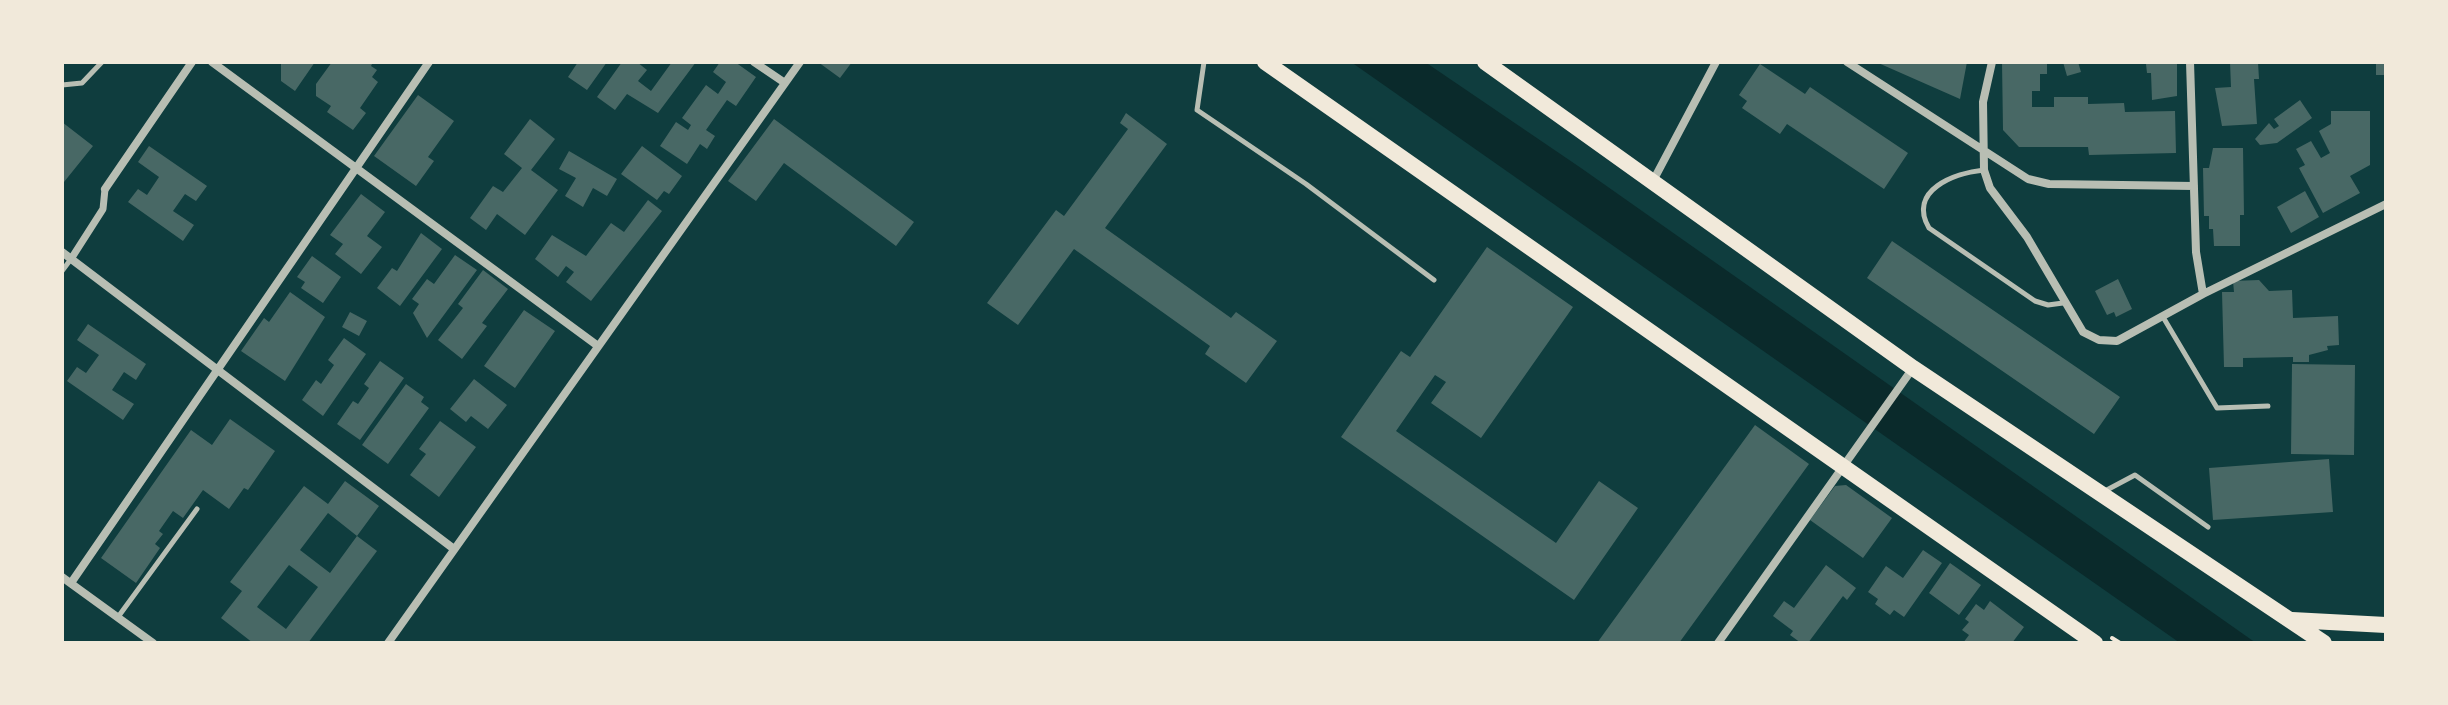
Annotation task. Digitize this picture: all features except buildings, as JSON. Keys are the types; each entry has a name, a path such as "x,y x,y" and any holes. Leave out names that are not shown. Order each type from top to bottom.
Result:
{"main road":[{"path":"1265,62 2095,643"},
{"path":"1485,62 1913,368 2324,643"},
{"path":"2291,620 2386,625"}],"street":[{"path":"71,259 103,209 105,189 192,62"},
{"path":"212,62 598,346"},
{"path":"71,583 429,62"},
{"path":"754,62 785,83"},
{"path":"388,643 800,62"},
{"path":"1653,181 1716,62"},
{"path":"1847,62 2019,175 2049,184 2194,186"},
{"path":"1992,62 1983,102 1982,151 1990,188 2027,237 2063,303 2083,332 2099,340 2117,341 2203,294 2386,204"},
{"path":"2190,62 2196,252 2203,294"},
{"path":"62,252 454,549"},
{"path":"1718,643 1913,368"},
{"path":"62,577 153,643"}],"lane":[{"path":"62,85 82,83 102,62"},
{"path":"1204,62 1197,110 1306,184 1434,280"},
{"path":"1984,170 1958,173 1942,179 1923,205 1923,217 1929,228 2035,301 2048,305 2063,303"},
{"path":"62,271 71,259"},
{"path":"2163,317 2217,408 2268,406"},
{"path":"2099,494 2135,475 2208,527"},
{"path":"118,617 197,509"}],"water":[{"path":"1351,62 1425,62 1581,168 2256,643 2180,643"}]}
